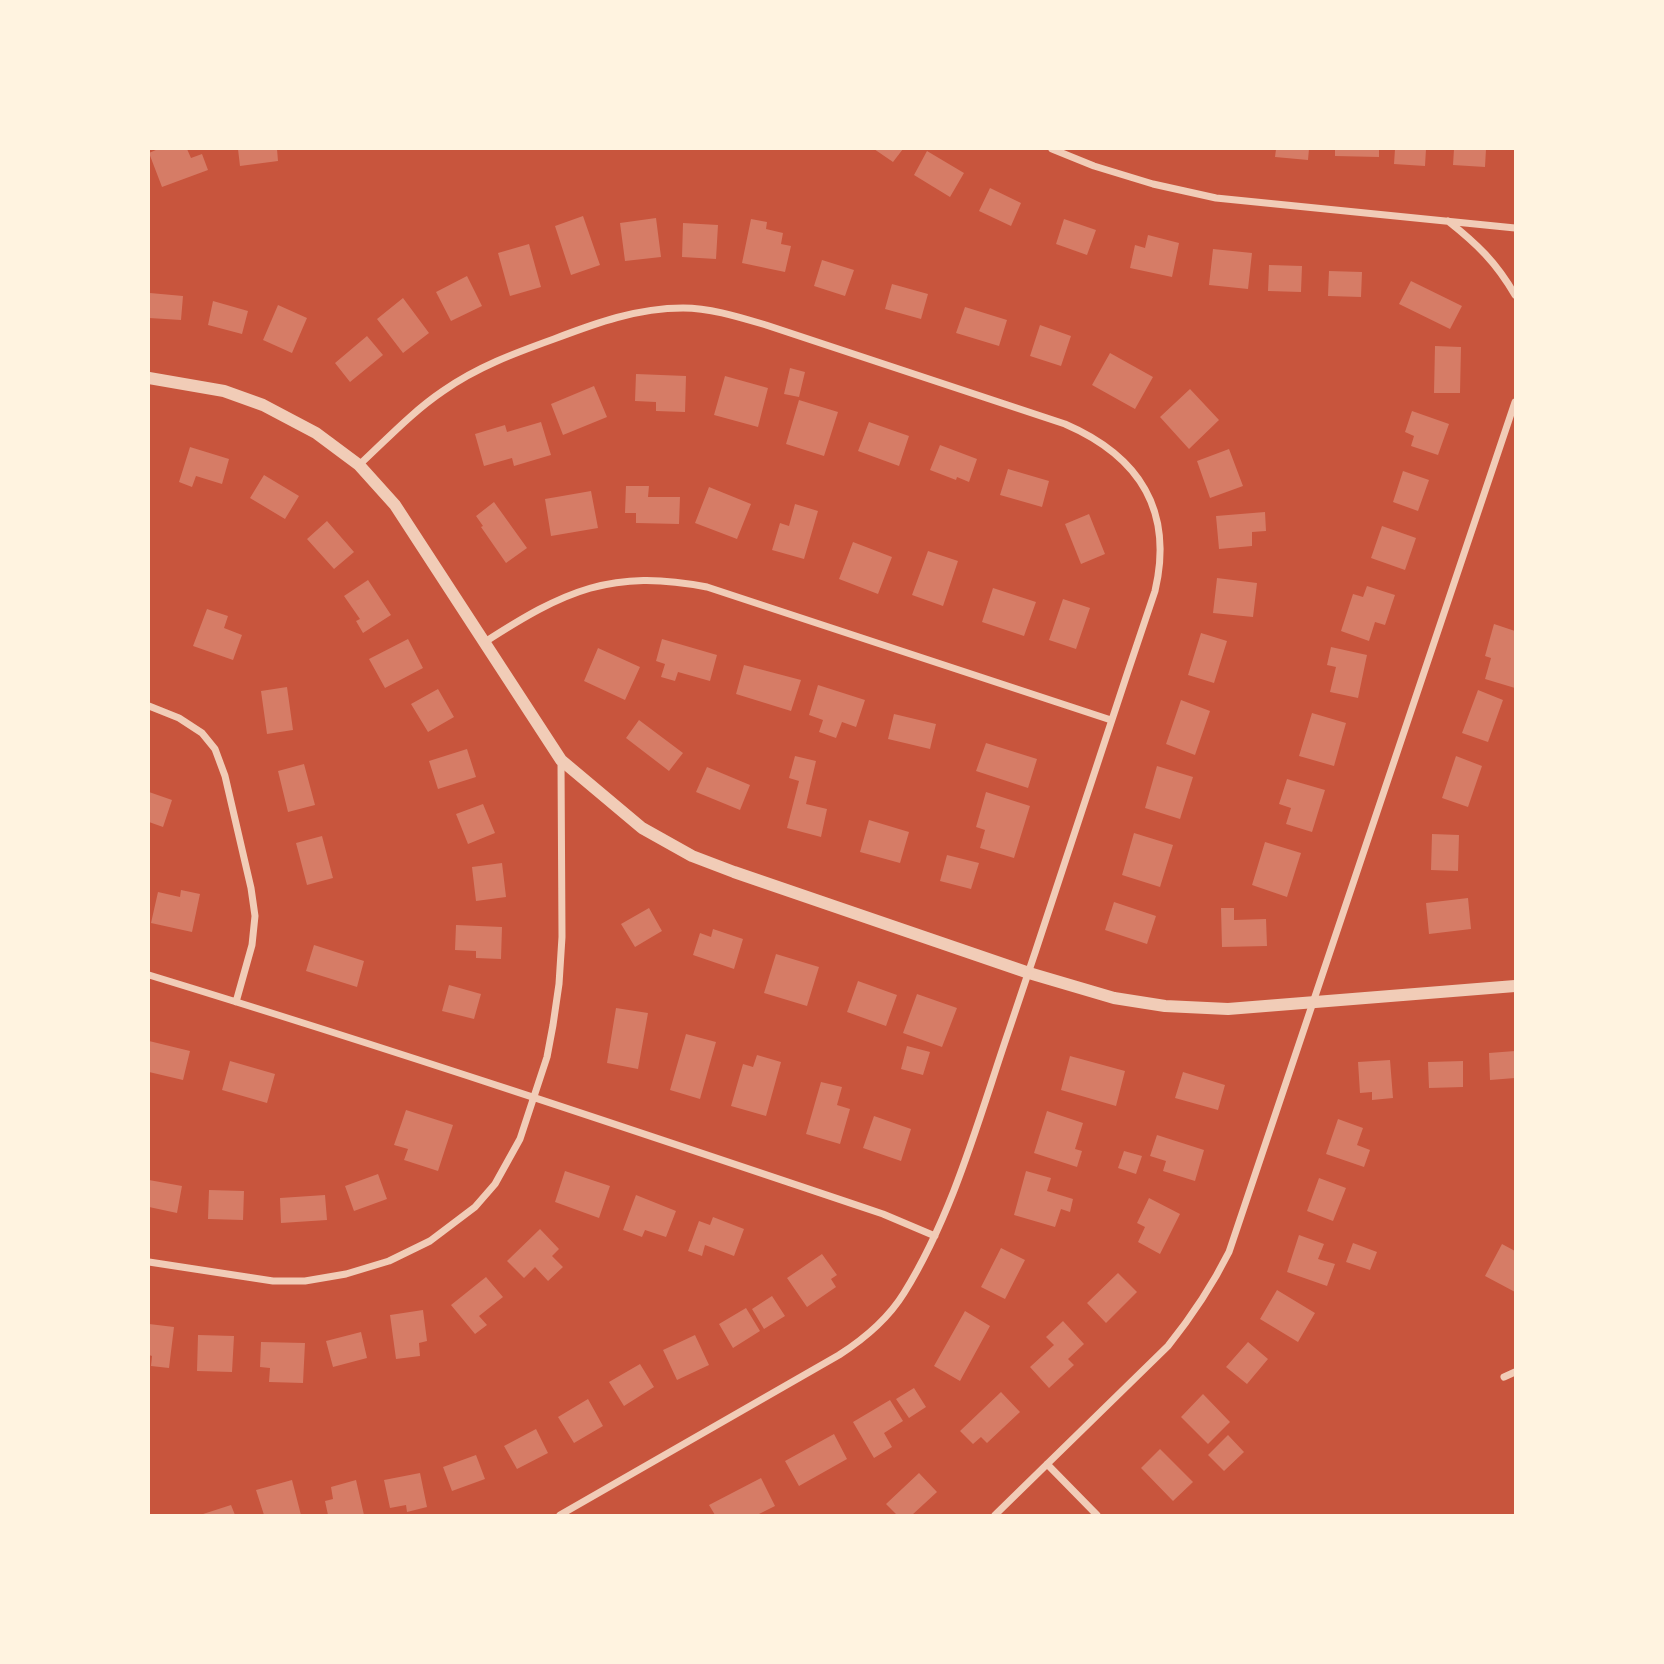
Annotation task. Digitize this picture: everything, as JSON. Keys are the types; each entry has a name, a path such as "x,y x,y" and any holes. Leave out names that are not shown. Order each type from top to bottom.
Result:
{"street":[{"path":"1052,149 1094,166 1153,184 1216,198 1515,228"},
{"path":"1447,221 1478,244 1502,272 1515,295"},
{"path":"359,465 419,409 467,375 505,357 601,321 643,311 682,308 723,313 766,325 1065,424 1100,441 1129,466 1149,498 1160,535 1160,560 1155,591 1029,973 956,1188 935,1236 903,1295 883,1320 857,1343 560,1515"},
{"path":"149,378 224,391 263,405 316,433 359,465 395,505 561,760 642,828 692,856 734,873 1029,973 1114,998 1165,1006 1228,1009 1515,986"},
{"path":"995,1515 1168,1346 1192,1317 1213,1284 1241,1223 1515,402"},
{"path":"485,642 535,610 581,591 628,580 677,581 721,592 1111,720"},
{"path":"149,706 178,718 201,733 215,749 225,776 255,916 252,945 236,1002"},
{"path":"149,1262 273,1281 305,1281 346,1274 389,1261 430,1241 475,1207 507,1167 520,1139 547,1057 559,984 562,937 561,760"},
{"path":"149,975 533,1097 883,1214 935,1236"},
{"path":"1504,1377 1515,1372"},
{"path":"1048,1464 1097,1515"}],"building":[{"path":"158,149 187,149 191,158 202,154 208,170 162,187 149,153"},
{"path":"238,149 277,149 278,161 240,166"},
{"path":"874,149 903,149 893,162"},
{"path":"1276,149 1309,149 1308,160 1275,157"},
{"path":"1335,149 1379,149 1379,157 1335,156"},
{"path":"1395,149 1426,149 1425,166 1394,164"},
{"path":"1454,149 1486,149 1485,167 1453,165"},
{"path":"927,151 964,173 950,197 914,175"},
{"path":"990,188 1021,203 1011,226 979,211"},
{"path":"583,216 600,265 571,275 555,226"},
{"path":"656,218 661,257 625,261 620,223"},
{"path":"751,219 767,222 766,229 783,233 781,244 791,246 785,272 742,263"},
{"path":"1064,219 1096,230 1087,255 1056,244"},
{"path":"683,223 718,225 716,259 682,257"},
{"path":"1148,235 1179,243 1172,277 1130,268 1135,245 1145,248"},
{"path":"529,244 541,287 510,296 498,253"},
{"path":"1213,249 1252,253 1248,289 1209,285"},
{"path":"822,260 854,270 845,296 814,286"},
{"path":"1269,265 1302,266 1301,292 1268,291"},
{"path":"1329,271 1362,272 1361,297 1328,296"},
{"path":"467,276 482,306 451,321 436,292"},
{"path":"1411,281 1462,306 1450,329 1399,304"},
{"path":"892,284 928,294 921,319 885,309"},
{"path":"150,293 183,296 181,320 149,318"},
{"path":"403,298 429,333 403,353 377,319"},
{"path":"213,301 248,311 242,334 208,325"},
{"path":"278,305 307,318 292,353 263,340"},
{"path":"965,307 1007,320 999,346 956,333"},
{"path":"1040,325 1071,336 1061,366 1030,356"},
{"path":"367,336 383,355 350,382 335,363"},
{"path":"1435,346 1461,347 1460,393 1434,393"},
{"path":"1110,353 1153,377 1135,409 1092,385"},
{"path":"790,368 805,372 799,397 784,394"},
{"path":"636,374 686,376 685,412 656,411 656,402 635,401"},
{"path":"725,376 768,388 758,427 714,415"},
{"path":"594,386 607,417 563,435 551,404"},
{"path":"1190,389 1219,420 1189,449 1160,417"},
{"path":"799,400 838,412 824,456 786,444"},
{"path":"1412,411 1449,424 1438,455 1411,446 1414,436 1405,432"},
{"path":"541,422 551,455 514,466 512,458 484,466 475,434 505,425 507,432"},
{"path":"869,422 909,436 899,466 858,451"},
{"path":"940,445 977,459 969,482 930,470"},
{"path":"190,447 229,459 222,484 196,476 192,487 179,482"},
{"path":"1229,449 1243,486 1210,498 1197,461"},
{"path":"1008,469 1049,481 1042,507 1000,495"},
{"path":"1403,471 1429,480 1418,511 1393,502"},
{"path":"264,475 299,496 285,519 250,498"},
{"path":"626,486 649,486 648,497 680,497 679,524 636,523 636,513 625,513"},
{"path":"709,487 751,504 737,539 695,523"},
{"path":"591,491 598,528 551,536 545,499"},
{"path":"494,502 527,548 506,563 476,516"},
{"path":"795,504 818,511 804,559 772,550 780,523 789,526"},
{"path":"1265,512 1266,531 1252,532 1252,546 1219,549 1216,516"},
{"path":"1089,514 1105,554 1081,564 1065,524"},
{"path":"327,521 354,552 334,569 307,539"},
{"path":"1382,526 1416,538 1405,570 1371,558"},
{"path":"853,542 892,557 878,594 839,579"},
{"path":"928,551 958,561 943,606 912,595"},
{"path":"1217,578 1257,583 1253,617 1213,613"},
{"path":"368,580 391,615 363,633 356,621 360,619 344,596"},
{"path":"1367,586 1395,595 1385,625 1375,622 1369,641 1341,631 1353,594 1363,597"},
{"path":"993,588 1036,602 1024,636 982,622"},
{"path":"1063,599 1090,608 1076,649 1049,640"},
{"path":"207,609 228,616 224,628 242,635 233,660 193,646"},
{"path":"1494,624 1515,631 1515,688 1485,679 1491,658 1485,656"},
{"path":"1201,633 1227,641 1214,683 1188,675"},
{"path":"408,639 423,668 385,688 369,659"},
{"path":"662,639 717,655 710,681 678,672 675,681 661,677 665,664 656,661"},
{"path":"1331,647 1367,655 1358,698 1330,692 1336,667 1327,665"},
{"path":"598,648 640,667 625,700 584,681"},
{"path":"744,665 801,680 791,711 736,694"},
{"path":"818,685 865,700 856,727 842,722 836,738 819,732 823,720 809,715"},
{"path":"287,687 293,730 267,734 261,691"},
{"path":"438,689 454,717 428,732 411,704"},
{"path":"1478,690 1503,700 1488,742 1462,733"},
{"path":"1181,700 1210,711 1195,755 1166,744"},
{"path":"1312,713 1346,723 1334,766 1299,756"},
{"path":"894,714 936,724 930,749 888,739"},
{"path":"639,720 683,753 669,771 626,738"},
{"path":"986,743 1037,759 1028,788 976,771"},
{"path":"467,749 476,777 438,789 429,761"},
{"path":"795,756 816,761 806,804 827,809 821,837 787,828 799,781 789,778"},
{"path":"1456,756 1482,766 1468,807 1442,798"},
{"path":"304,764 315,805 288,812 278,771"},
{"path":"1157,766 1193,777 1180,819 1145,808"},
{"path":"707,767 750,785 740,810 696,792"},
{"path":"1287,779 1325,790 1312,832 1286,824 1291,808 1279,804"},
{"path":"149,792 172,800 163,827 149,822"},
{"path":"986,792 1030,806 1014,858 980,848 985,830 976,827"},
{"path":"483,804 495,833 468,844 456,814"},
{"path":"869,820 909,832 900,863 860,852"},
{"path":"1134,833 1173,845 1160,887 1122,875"},
{"path":"1432,834 1459,835 1458,871 1431,870"},
{"path":"322,836 333,878 307,885 296,843"},
{"path":"1265,842 1301,853 1287,897 1252,885"},
{"path":"947,855 979,863 971,889 940,881"},
{"path":"502,863 506,897 476,901 472,867"},
{"path":"181,890 200,894 192,932 151,923 158,892 180,897"},
{"path":"1468,898 1471,929 1429,934 1426,903"},
{"path":"1114,902 1156,916 1147,944 1105,930"},
{"path":"649,908 662,931 635,947 621,924"},
{"path":"1221,908 1234,908 1234,920 1266,919 1267,946 1222,947"},
{"path":"456,925 502,927 501,959 476,958 476,951 455,950"},
{"path":"713,929 743,939 734,969 693,955 700,933 711,937"},
{"path":"314,945 364,961 357,987 306,971"},
{"path":"776,954 819,967 807,1006 764,993"},
{"path":"858,981 897,995 886,1026 847,1012"},
{"path":"449,985 481,994 474,1019 442,1011"},
{"path":"917,994 957,1008 942,1047 903,1033"},
{"path":"616,1008 648,1013 638,1069 607,1063"},
{"path":"686,1034 716,1042 700,1099 670,1090"},
{"path":"149,1041 190,1051 183,1080 149,1072"},
{"path":"907,1046 930,1052 923,1075 901,1069"},
{"path":"1515,1051 1515,1078 1490,1080 1489,1053"},
{"path":"757,1055 781,1062 766,1116 731,1106 743,1064 753,1067"},
{"path":"1070,1056 1125,1071 1116,1106 1061,1090"},
{"path":"1390,1060 1393,1098 1372,1100 1372,1092 1360,1093 1358,1062"},
{"path":"230,1061 275,1074 267,1103 222,1090"},
{"path":"1463,1061 1463,1087 1429,1088 1428,1062"},
{"path":"1183,1072 1225,1085 1218,1110 1175,1098"},
{"path":"821,1082 842,1087 837,1105 850,1109 840,1144 806,1134"},
{"path":"406,1110 453,1125 438,1171 404,1160 408,1149 394,1145"},
{"path":"1047,1111 1083,1123 1075,1149 1082,1151 1077,1167 1034,1153"},
{"path":"874,1116 911,1129 901,1161 863,1148"},
{"path":"1338,1119 1363,1128 1357,1145 1370,1150 1364,1167 1326,1154"},
{"path":"1157,1135 1204,1150 1195,1181 1163,1171 1166,1161 1150,1156"},
{"path":"1124,1151 1142,1156 1136,1174 1118,1168"},
{"path":"565,1171 610,1186 599,1218 555,1202"},
{"path":"1026,1171 1051,1178 1047,1191 1073,1199 1070,1212 1061,1209 1055,1227 1014,1215"},
{"path":"378,1174 387,1199 354,1211 345,1186"},
{"path":"1319,1178 1346,1188 1333,1221 1307,1211"},
{"path":"149,1180 182,1186 177,1213 149,1207"},
{"path":"209,1190 244,1191 243,1220 208,1219"},
{"path":"325,1195 327,1220 281,1223 280,1198"},
{"path":"636,1195 676,1211 666,1237 645,1230 642,1237 623,1230"},
{"path":"1149,1198 1180,1214 1160,1254 1138,1242 1145,1227 1137,1223"},
{"path":"713,1217 744,1229 734,1256 705,1245 702,1256 688,1251 699,1221 710,1225"},
{"path":"540,1229 559,1249 552,1256 563,1267 548,1281 535,1267 524,1278 507,1261"},
{"path":"1299,1235 1324,1244 1318,1259 1335,1264 1327,1286 1287,1272"},
{"path":"1353,1243 1377,1252 1370,1270 1346,1262"},
{"path":"1502,1244 1515,1251 1515,1292 1485,1276"},
{"path":"1001,1248 1025,1260 1005,1299 981,1287"},
{"path":"822,1254 837,1275 831,1279 836,1287 807,1307 787,1278"},
{"path":"1118,1273 1137,1292 1106,1323 1087,1303"},
{"path":"486,1277 503,1297 479,1316 487,1325 475,1334 451,1305"},
{"path":"1277,1290 1315,1313 1298,1342 1260,1319"},
{"path":"772,1296 785,1316 764,1329 752,1309"},
{"path":"746,1308 760,1331 733,1348 719,1324"},
{"path":"423,1310 427,1341 419,1343 420,1356 396,1359 390,1315"},
{"path":"965,1311 990,1326 960,1381 934,1366"},
{"path":"1063,1321 1084,1344 1068,1359 1074,1365 1049,1388 1030,1367 1054,1345 1046,1337"},
{"path":"149,1324 174,1327 169,1368 151,1366"},
{"path":"361,1332 367,1358 333,1367 326,1341"},
{"path":"198,1335 234,1336 232,1372 197,1371"},
{"path":"695,1335 709,1365 677,1380 663,1350"},
{"path":"261,1342 305,1343 303,1383 269,1382 270,1368 260,1367"},
{"path":"1248,1342 1268,1359 1247,1384 1226,1367"},
{"path":"640,1364 654,1387 624,1406 609,1382"},
{"path":"914,1388 926,1407 909,1418 896,1399"},
{"path":"1001,1392 1020,1412 987,1443 981,1437 973,1444 960,1431"},
{"path":"1203,1394 1230,1422 1208,1444 1181,1417"},
{"path":"588,1399 603,1426 574,1443 558,1417"},
{"path":"890,1400 903,1421 884,1433 892,1447 874,1458 853,1422"},
{"path":"536,1429 548,1453 517,1469 504,1446"},
{"path":"834,1434 847,1459 799,1486 785,1461"},
{"path":"1228,1435 1244,1452 1224,1471 1208,1455"},
{"path":"1160,1449 1193,1482 1173,1501 1141,1468"},
{"path":"476,1455 485,1479 452,1491 443,1467"},
{"path":"420,1473 427,1507 407,1512 406,1505 390,1508 384,1480"},
{"path":"919,1473 937,1492 912,1515 897,1515 886,1504"},
{"path":"761,1478 775,1506 757,1515 715,1515 709,1505"},
{"path":"292,1480 301,1515 264,1515 256,1490"},
{"path":"356,1480 364,1515 328,1515 325,1501 333,1499 331,1487"},
{"path":"231,1505 235,1515 200,1515"}]}
